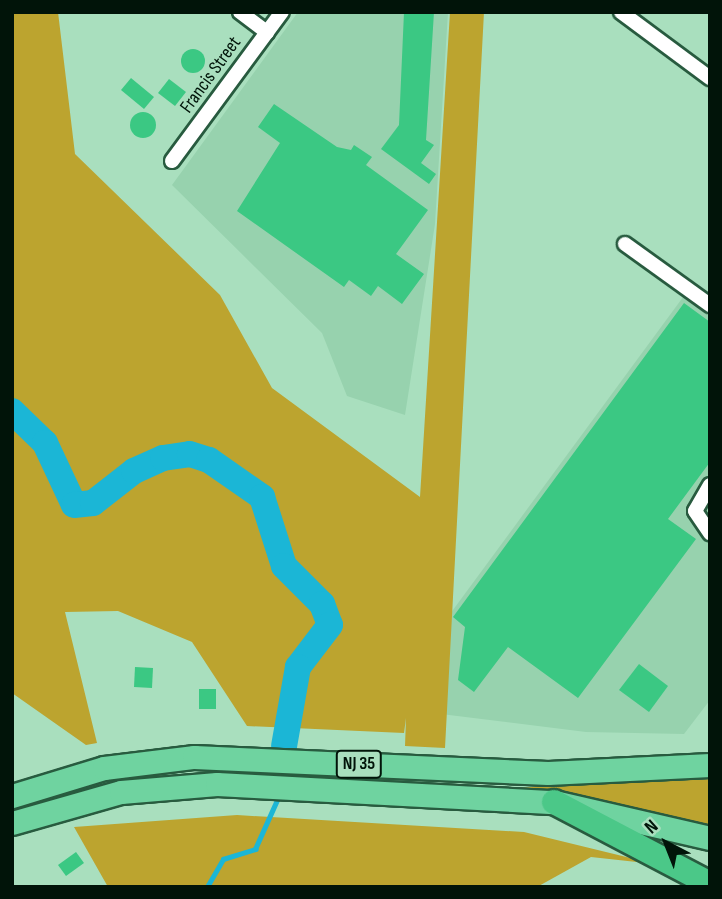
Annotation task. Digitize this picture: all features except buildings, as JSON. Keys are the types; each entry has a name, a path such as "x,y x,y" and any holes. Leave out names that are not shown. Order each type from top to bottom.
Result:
{"highway":[{"name":"NJ 35","path":"12,796 104,768 194,757 548,773 710,765"},
{"name":"NJ 35","path":"12,823 121,792 216,783 554,803 710,838"},
{"path":"554,803 710,884"}],"street":[{"path":"240,12 267,32"},
{"name":"Francis Street","path":"172,161 282,12"},
{"path":"621,12 710,78"},
{"path":"625,244 710,305"},
{"path":"710,485 696,505 697,521 710,533"}],"shaded area":[{"path":"12,12 58,12 75,154 220,295 272,388 420,497 450,12 484,12 445,748 405,746 406,718 404,733 247,726 192,642 118,611 65,612 97,743 86,745 12,693"},
{"path":"298,12 448,12 435,224 405,415 347,396 322,333 172,185"},
{"path":"689,289 710,305 710,700 684,734 586,732 441,714 450,614"},
{"path":"710,779 710,827 588,799 511,788"},
{"path":"237,815 524,832 655,864 591,857 537,887 108,887 74,827"}],"waterway":[{"path":"12,411 45,443 74,505 93,503 134,471 163,458 190,454 209,460 262,497 284,566 322,604 330,625 298,667 284,746"},
{"path":"207,887 223,859 255,849 277,800"}]}
